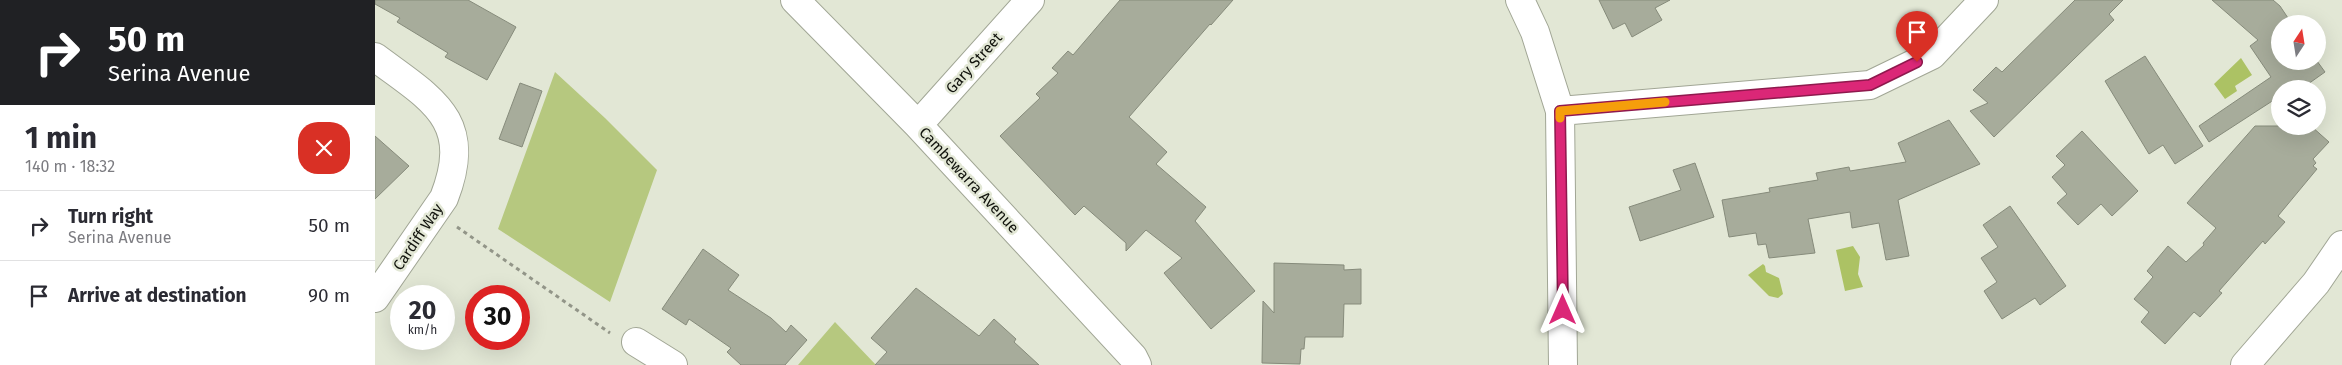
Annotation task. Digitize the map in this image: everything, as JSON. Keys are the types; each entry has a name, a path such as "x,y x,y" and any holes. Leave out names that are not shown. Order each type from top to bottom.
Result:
{"street":[{"name":"Cambewarra Avenue","path":"795,0 919,125 1130,362"},
{"name":"Gary Street","path":"919,125 1030,0"},
{"path":"1520,0 1535,32 1560,111 1563,365"},
{"path":"1560,111 1870,85 1932,55 1984,0"},
{"name":"Cardiff Way","path":"375,57 439,107 449,121 456,153 450,183 436,213 375,298"},
{"path":"2245,365 2316,283 2342,245"},
{"path":"636,342 673,365"}],"path":[{"path":"436,213 624,342 636,342"}],"shaded area":[{"path":"2241,58 2252,75 2235,86 2237,91 2225,99 2214,84"},
{"path":"555,72 657,170 610,302 498,229"},
{"path":"1853,246 1860,257 1858,274 1863,287 1845,291 1836,250"},
{"path":"1763,264 1766,272 1779,278 1783,294 1778,298 1769,296 1748,275"},
{"path":"835,322 876,365 798,365"}],"building":[{"path":"375,0 468,0 516,27 487,80 445,57 448,53 397,22 400,18 375,4"},
{"path":"1120,0 1233,0 1129,117 1167,152 1156,164 1206,207 1195,221 1255,291 1211,329 1164,273 1182,258 1146,230 1126,251 1126,243 1084,206 1075,215 1000,136 1040,98 1036,94 1058,73 1052,68 1068,51 1073,55"},
{"path":"1599,0 1670,0 1655,8 1662,20 1632,37 1625,23 1613,29"},
{"path":"2075,0 2123,0 2109,14 2114,20 1994,137 1970,111 1988,103 1973,90 1996,67 2002,72"},
{"path":"2212,0 2273,0 2286,15 2271,15 2271,70 2324,70 2325,72 2314,80 2271,80 2271,102 2209,142 2199,126 2271,77 2250,46 2258,40"},
{"path":"2145,56 2203,146 2175,164 2163,145 2149,154 2105,81"},
{"path":"520,83 542,91 522,147 499,139"},
{"path":"1949,120 1980,164 1898,200 1909,256 1886,260 1879,223 1852,228 1850,212 1808,219 1815,253 1769,258 1766,244 1758,245 1756,233 1729,237 1722,200 1770,192 1769,188 1818,180 1816,173 1849,167 1850,171 1906,162 1898,143"},
{"path":"2255,126 2271,126 2271,135 2321,135 2329,142 2313,159 2316,163 2313,166 2317,169 2278,216 2285,222 2265,244 2263,241 2219,291 2222,293 2200,317 2194,312 2165,344 2141,322 2149,312 2134,299 2153,277 2147,271 2168,246 2186,262 2204,245 2203,243 2216,228 2187,203"},
{"path":"2082,131 2138,191 2112,216 2101,204 2078,225 2057,203 2067,194 2052,177 2065,165 2056,156"},
{"path":"375,136 409,166 375,199"},
{"path":"1695,163 1714,217 1640,241 1629,207 1681,190 1673,170"},
{"path":"2010,206 2066,286 2040,305 2035,298 2002,319 1984,291 1997,282 1981,258 1998,247 1983,225"},
{"path":"703,249 739,275 728,290 771,318 786,332 791,325 807,340 785,365 741,365 727,352 731,348 689,319 686,325 662,309"},
{"path":"1274,263 1344,265 1344,270 1361,269 1361,304 1344,304 1343,337 1305,337 1304,349 1301,349 1300,364 1262,363 1263,301 1274,313"},
{"path":"916,288 979,336 994,319 1016,339 1014,342 1039,365 875,365 887,352 871,338"}],"slow traffic":[{"path":"1560,118 1560,111 1665,102"}],"route":[{"path":"1563,310 1560,111 1870,85 1917,62"}]}
